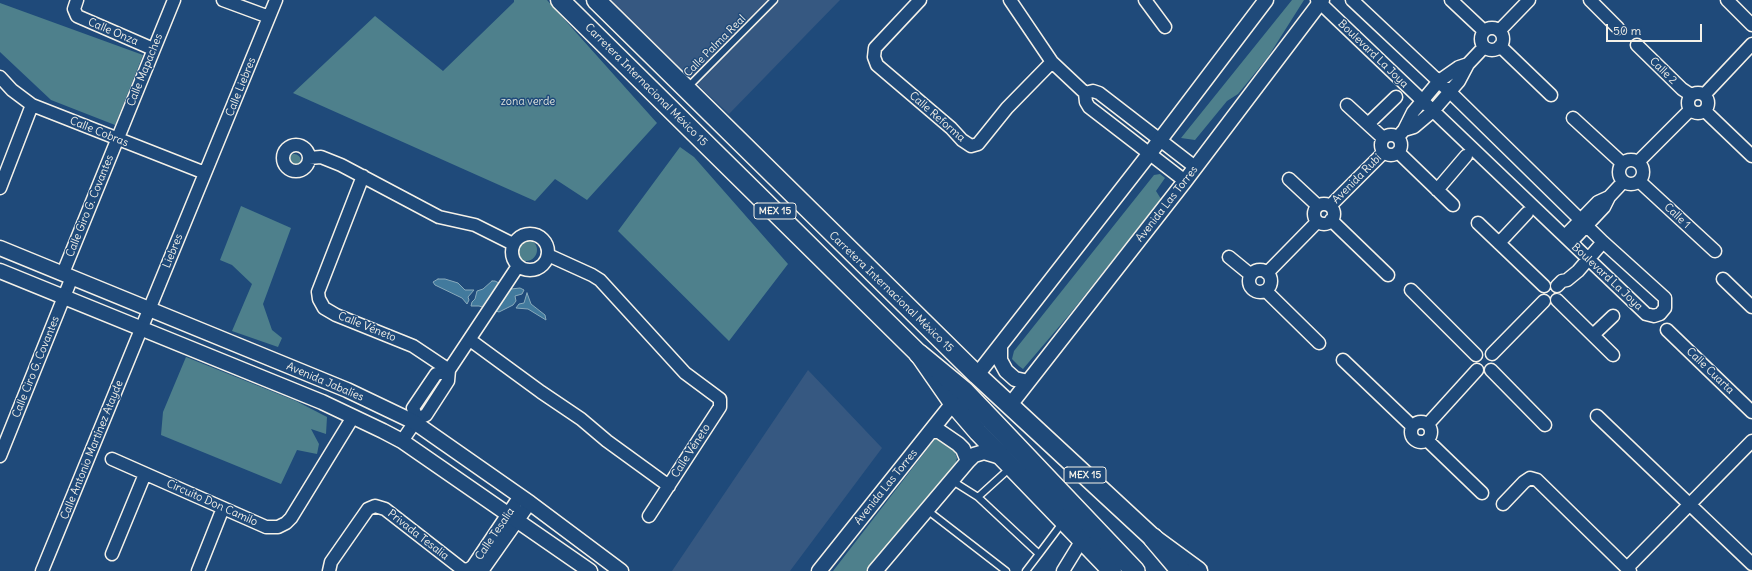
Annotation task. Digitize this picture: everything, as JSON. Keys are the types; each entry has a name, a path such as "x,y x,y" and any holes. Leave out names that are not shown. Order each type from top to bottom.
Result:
{"highway":[{"name":"MEX 15","path":"919,354 964,391 1135,571"},
{"path":"1153,538 1181,571"}],"main road":[{"name":"Carretera Internacional México 15","path":"560,0 919,354 953,403 1006,462"},
{"name":"Carretera Internacional México 15","path":"596,0 849,251 977,375 1153,538 1198,571"},
{"name":"MEX 15","path":"1006,462 1112,571"}],"street":[{"name":"Calle Onza","path":"78,0 74,13 80,18 153,49"},
{"name":"Calle Mapaches","path":"118,140 153,49 174,0"},
{"path":"223,0 269,17"},
{"name":"Calle Liebres","path":"205,173 276,0"},
{"name":"Calle Reforma","path":"920,0 875,48 874,57 877,65 951,128 962,140 971,146 978,144 1007,108 1052,62"},
{"path":"1145,0 1165,27"},
{"path":"977,375 1150,153 1266,0"},
{"name":"Boulevard La Joya","path":"1320,1 1646,314 1654,316 1660,314 1665,308 1665,298 1601,240 1439,81 1352,0"},
{"path":"1451,0 1484,31"},
{"path":"1500,30 1529,0"},
{"path":"1590,0 1618,28"},
{"path":"1727,0 1752,25"},
{"path":"1012,1 1052,62 1085,93 1086,102 1089,107 1185,181"},
{"name":"Avenida Las Torres","path":"1010,406 1185,181 1320,1"},
{"path":"1488,28 1500,30 1503,35 1503,41 1500,46 1490,50 1484,47 1481,42 1481,36 1484,31 1488,28"},
{"path":"1704,94 1752,44"},
{"name":"Calle 2","path":"1637,45 1691,96"},
{"path":"1500,46 1551,95"},
{"path":"1398,152 1389,155 1384,152 1380,147 1383,138 1392,134 1401,134 1414,127 1433,111 1450,92 1464,73 1468,64 1484,47"},
{"path":"1398,152 1401,143 1401,134 1413,112 1422,100 1439,81 1459,67 1468,64"},
{"name":"Calle Cobras","path":"0,77 12,90 32,105 205,173"},
{"path":"1085,93 1099,93 1195,167"},
{"path":"1704,94 1695,93 1691,96 1687,104 1690,110 1696,114 1705,111"},
{"path":"1704,94 1708,103 1705,111"},
{"path":"1368,124 1396,97"},
{"path":"0,188 32,105"},
{"path":"1347,105 1383,138"},
{"path":"1638,162 1690,110"},
{"path":"1705,111 1752,156"},
{"path":"1573,118 1622,163"},
{"name":"Calle Giro G. Covantes","path":"68,275 118,140"},
{"name":"Avenida Rubí","path":"1324,206 1384,152"},
{"path":"1398,152 1453,205"},
{"path":"1437,190 1466,156"},
{"path":"309,158 321,157 363,176 439,217 475,225 513,244"},
{"path":"1623,182 1618,173 1619,167 1627,160 1638,162"},
{"path":"1623,182 1634,184 1639,181 1642,177 1643,171 1638,162"},
{"name":"Liebres","path":"142,330 205,173"},
{"name":"Calle Véneto","path":"363,176 318,292 319,299 324,308 336,315 414,346 449,371"},
{"path":"1289,179 1324,206 1333,210 1334,215 1331,220 1326,223 1317,222"},
{"name":"Calle 1","path":"1639,181 1715,251"},
{"path":"1568,239 1583,222 1604,207 1609,197 1623,182"},
{"path":"1317,222 1314,211 1324,206"},
{"path":"1499,243 1527,213"},
{"path":"1331,220 1388,275"},
{"path":"1267,273 1317,222"},
{"path":"1478,223 1544,286"},
{"path":"527,234 538,236 546,244 548,255 546,261 536,269 530,270 518,266 513,259 513,244 516,239 527,234"},
{"path":"1560,283 1560,296 1558,300 1551,303 1544,301 1541,296 1541,291 1544,286 1550,283 1560,283 1567,280 1601,240"},
{"name":"Avenida Jabalíes","path":"0,248 347,390 415,421 621,571"},
{"name":"Calle Véneto","path":"470,340 581,419 607,441 669,486 720,407 720,399 685,373 600,280 548,255"},
{"path":"1229,257 1251,275"},
{"path":"402,441 415,421 426,415 430,409 448,381 449,371 518,266"},
{"path":"1262,270 1267,273 1271,282 1269,288 1260,293 1254,291 1250,286 1249,280 1251,275 1256,271 1262,270"},
{"name":"Avenida Jabalíes","path":"0,271 322,402 402,441 590,571"},
{"name":"Calle Ciro G. Covantes","path":"0,456 64,298 68,275"},
{"path":"1723,279 1752,307"},
{"path":"1410,290 1476,355"},
{"path":"1266,291 1319,343"},
{"path":"1558,300 1613,355"},
{"path":"1492,354 1544,301"},
{"path":"1593,335 1613,316"},
{"name":"Calle Antonio Martínez Atayde","path":"42,571 142,330"},
{"name":"Calle Cuarta","path":"1667,330 1752,412"},
{"path":"1000,346 1000,360 1006,370 1015,379 1028,382"},
{"path":"1481,352 1492,354 1495,362 1491,370 1482,372 1477,370 1474,365 1476,355 1481,352"},
{"path":"1343,360 1412,426"},
{"path":"1428,424 1477,370"},
{"path":"1491,370 1545,425"},
{"path":"322,402 329,383"},
{"name":"Avenida Las Torres","path":"819,571 953,403"},
{"path":"1597,416 1752,564"},
{"name":"Circuito Don Camilo","path":"112,459 266,527 278,528 286,523 353,417"},
{"path":"1422,421 1428,424 1431,429 1431,435 1427,440 1416,442 1412,438 1410,432 1412,426 1416,422 1422,421"},
{"path":"931,430 939,431 958,444 963,449 968,461"},
{"path":"1427,440 1482,493"},
{"path":"1502,504 1524,482 1530,478 1537,480 1628,570 1752,441"},
{"path":"875,571 974,455 984,452 1006,462"},
{"path":"112,554 145,474"},
{"path":"649,516 669,486"},
{"name":"Calle Tesalia","path":"468,570 473,566 513,517 525,500"},
{"name":"Privada Tesalia","path":"328,571 331,562 368,509 375,506 385,509 462,569 468,570"},
{"path":"198,571 223,508"},
{"name":"Calle Tesalia","path":"482,571 513,517"},
{"path":"1063,571 1082,540"}],"lane":[{"name":"Calle Palma Real","path":"686,89 774,0"},
{"path":"978,497 1006,462"},
{"path":"952,480 978,497 1039,554"},
{"path":"927,510 1006,571"},
{"path":"1026,571 1064,521"}],"shaded area":[{"path":"607,0 840,0 729,114"},
{"path":"438,279 445,279 458,283 465,290 474,290 468,297 469,300 467,304 462,298 435,285 433,282"},
{"path":"492,281 511,289 520,288 524,290 522,294 515,296 516,301 513,305 499,312 479,306 471,306 477,291 483,289"},
{"path":"527,293 531,304 545,315 546,320 528,309 516,308 519,304 524,303"},
{"path":"808,370 882,448 790,571 672,571"}],"green space":[{"name":"zona verde","path":"514,0 547,0 657,123 587,200 555,179 535,201 293,93 375,16 443,71 514,2"},
{"path":"1292,0 1304,0 1268,57 1238,94 1227,101 1195,140 1181,138"},
{"path":"0,3 143,55 115,125 51,100 0,52"},
{"path":"680,147 694,157 788,264 729,341 618,231"},
{"path":"291,154 297,154 301,158 301,164 297,168 291,168 287,164 287,158"},
{"path":"1160,174 1165,178 1156,191 1161,199 1069,315 1023,369 1012,359 1014,351 1154,175"},
{"path":"241,206 291,228 263,304 272,330 282,338 278,347 232,331 252,284 232,265 220,260"},
{"path":"526,239 534,242 537,250 534,258 526,261 518,258 515,250 518,242"},
{"path":"186,357 296,401 327,417 326,434 311,429 319,444 317,454 297,450 281,484 161,435 163,412"},
{"path":"935,439 944,441 954,450 957,458 951,480 876,571 833,571"}]}
